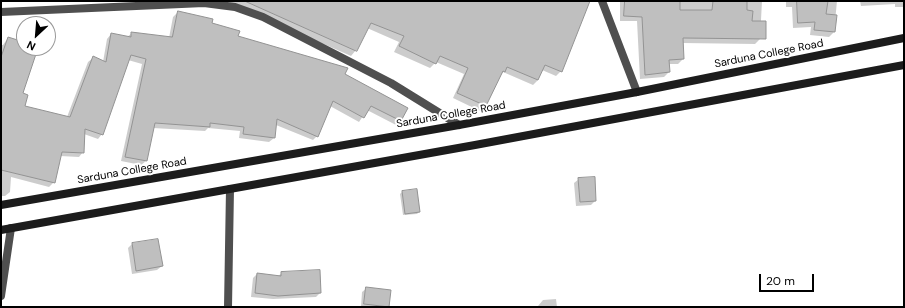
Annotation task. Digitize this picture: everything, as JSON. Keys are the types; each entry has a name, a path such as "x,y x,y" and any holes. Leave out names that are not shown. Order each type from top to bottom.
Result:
{"street":[{"path":"602,1 637,92"},
{"path":"1,12 204,3 235,7 263,17 390,83 459,125"},
{"name":"Sarduna College Road","path":"1,204 459,125 637,92 904,38"},
{"path":"1,230 904,65"},
{"path":"228,307 230,189"},
{"path":"1,296 11,228"}],"building":[{"path":"245,1 590,1 562,72 545,65 538,80 507,67 505,72 503,71 486,106 457,93 468,68 440,56 436,64 399,46 404,36 371,23 357,51"},
{"path":"625,1 680,1 680,10 712,10 713,1 747,1 747,10 753,11 752,21 766,21 766,39 683,38 684,59 669,60 670,72 645,75 642,17 624,16"},
{"path":"797,1 828,1 826,14 837,15 835,32 814,30 815,22 798,23"},
{"path":"178,11 213,19 212,23 240,31 238,36 348,68 345,74 408,108 401,121 371,106 364,118 333,101 318,137 277,119 275,138 243,134 244,127 210,123 210,127 155,123 147,161 125,157 146,59 131,55 103,135 85,129 84,153 62,152 55,183 1,170 1,57 8,37 16,40 16,56 35,56 23,93 28,95 25,106 70,117 93,56 106,62 111,33 131,37 131,32 172,37"},
{"path":"595,177 596,201 580,202 578,178"},
{"path":"417,189 420,212 405,214 402,191"},
{"path":"158,239 163,266 136,271 132,243"},
{"path":"320,270 321,293 278,296 255,293 257,273 281,276 281,272"},
{"path":"366,287 391,290 389,307 364,304"}]}
